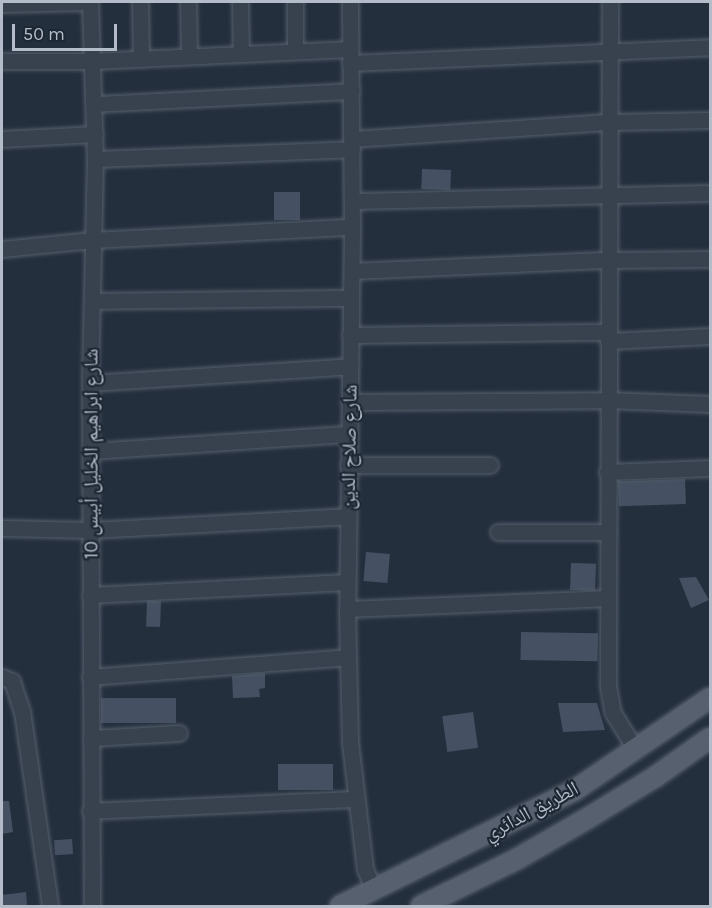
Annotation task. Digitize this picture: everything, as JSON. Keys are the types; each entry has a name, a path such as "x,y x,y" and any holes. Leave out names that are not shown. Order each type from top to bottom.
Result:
{"main road":[{"name":"الطريق الدائري","path":"340,906 575,790 711,698"},
{"name":"الطريق الدائري","path":"421,906 518,859 588,819 711,738"}],"street":[{"path":"2,4 90,2"},
{"name":"شارع ابراهيم الخليل أبيس 10","path":"90,2 95,104 90,383 92,906"},
{"path":"140,2 141,58"},
{"path":"188,2 189,56"},
{"path":"240,2 241,54"},
{"path":"295,2 295,51"},
{"name":"شارع صلاح الدين","path":"350,2 352,271 347,516 350,742 365,869 374,890"},
{"path":"610,2 607,400 609,697 613,712 636,750"},
{"path":"2,61 93,61 295,51 350,56 711,47"},
{"path":"95,104 351,91"},
{"path":"95,159 352,144 610,122 711,120"},
{"path":"2,140 95,134"},
{"path":"352,201 711,193"},
{"path":"2,249 92,240 352,227"},
{"path":"352,271 609,260 711,259"},
{"path":"92,301 351,298"},
{"path":"351,336 711,336"},
{"path":"90,383 350,366"},
{"path":"349,402 607,400 711,404"},
{"path":"91,451 349,434"},
{"path":"348,465 490,465"},
{"path":"607,472 711,468"},
{"path":"2,528 91,530 347,516"},
{"path":"498,532 607,532"},
{"path":"90,595 347,582"},
{"path":"347,609 607,598"},
{"path":"90,677 348,657"},
{"path":"2,677 12,681 22,711 50,906"},
{"path":"91,738 179,733"},
{"path":"90,811 356,799"}],"building":[{"path":"422,169 451,170 450,190 421,189"},
{"path":"274,192 300,192 300,220 274,220"},
{"path":"685,479 686,504 619,506 618,481"},
{"path":"366,552 390,554 387,583 363,581"},
{"path":"571,563 596,564 595,591 570,590"},
{"path":"696,577 709,600 691,608 679,578"},
{"path":"147,601 161,601 160,627 146,626"},
{"path":"521,632 598,633 597,661 521,660"},
{"path":"265,673 265,688 259,689 260,697 233,698 232,676"},
{"path":"101,698 176,698 176,723 101,723"},
{"path":"558,703 597,703 605,730 563,732"},
{"path":"473,712 478,748 447,752 442,716"},
{"path":"278,764 333,764 333,790 278,790"},
{"path":"2,801 9,801 13,832 2,834"},
{"path":"72,839 73,854 55,855 54,840"},
{"path":"26,892 27,906 2,906 2,895"}]}
